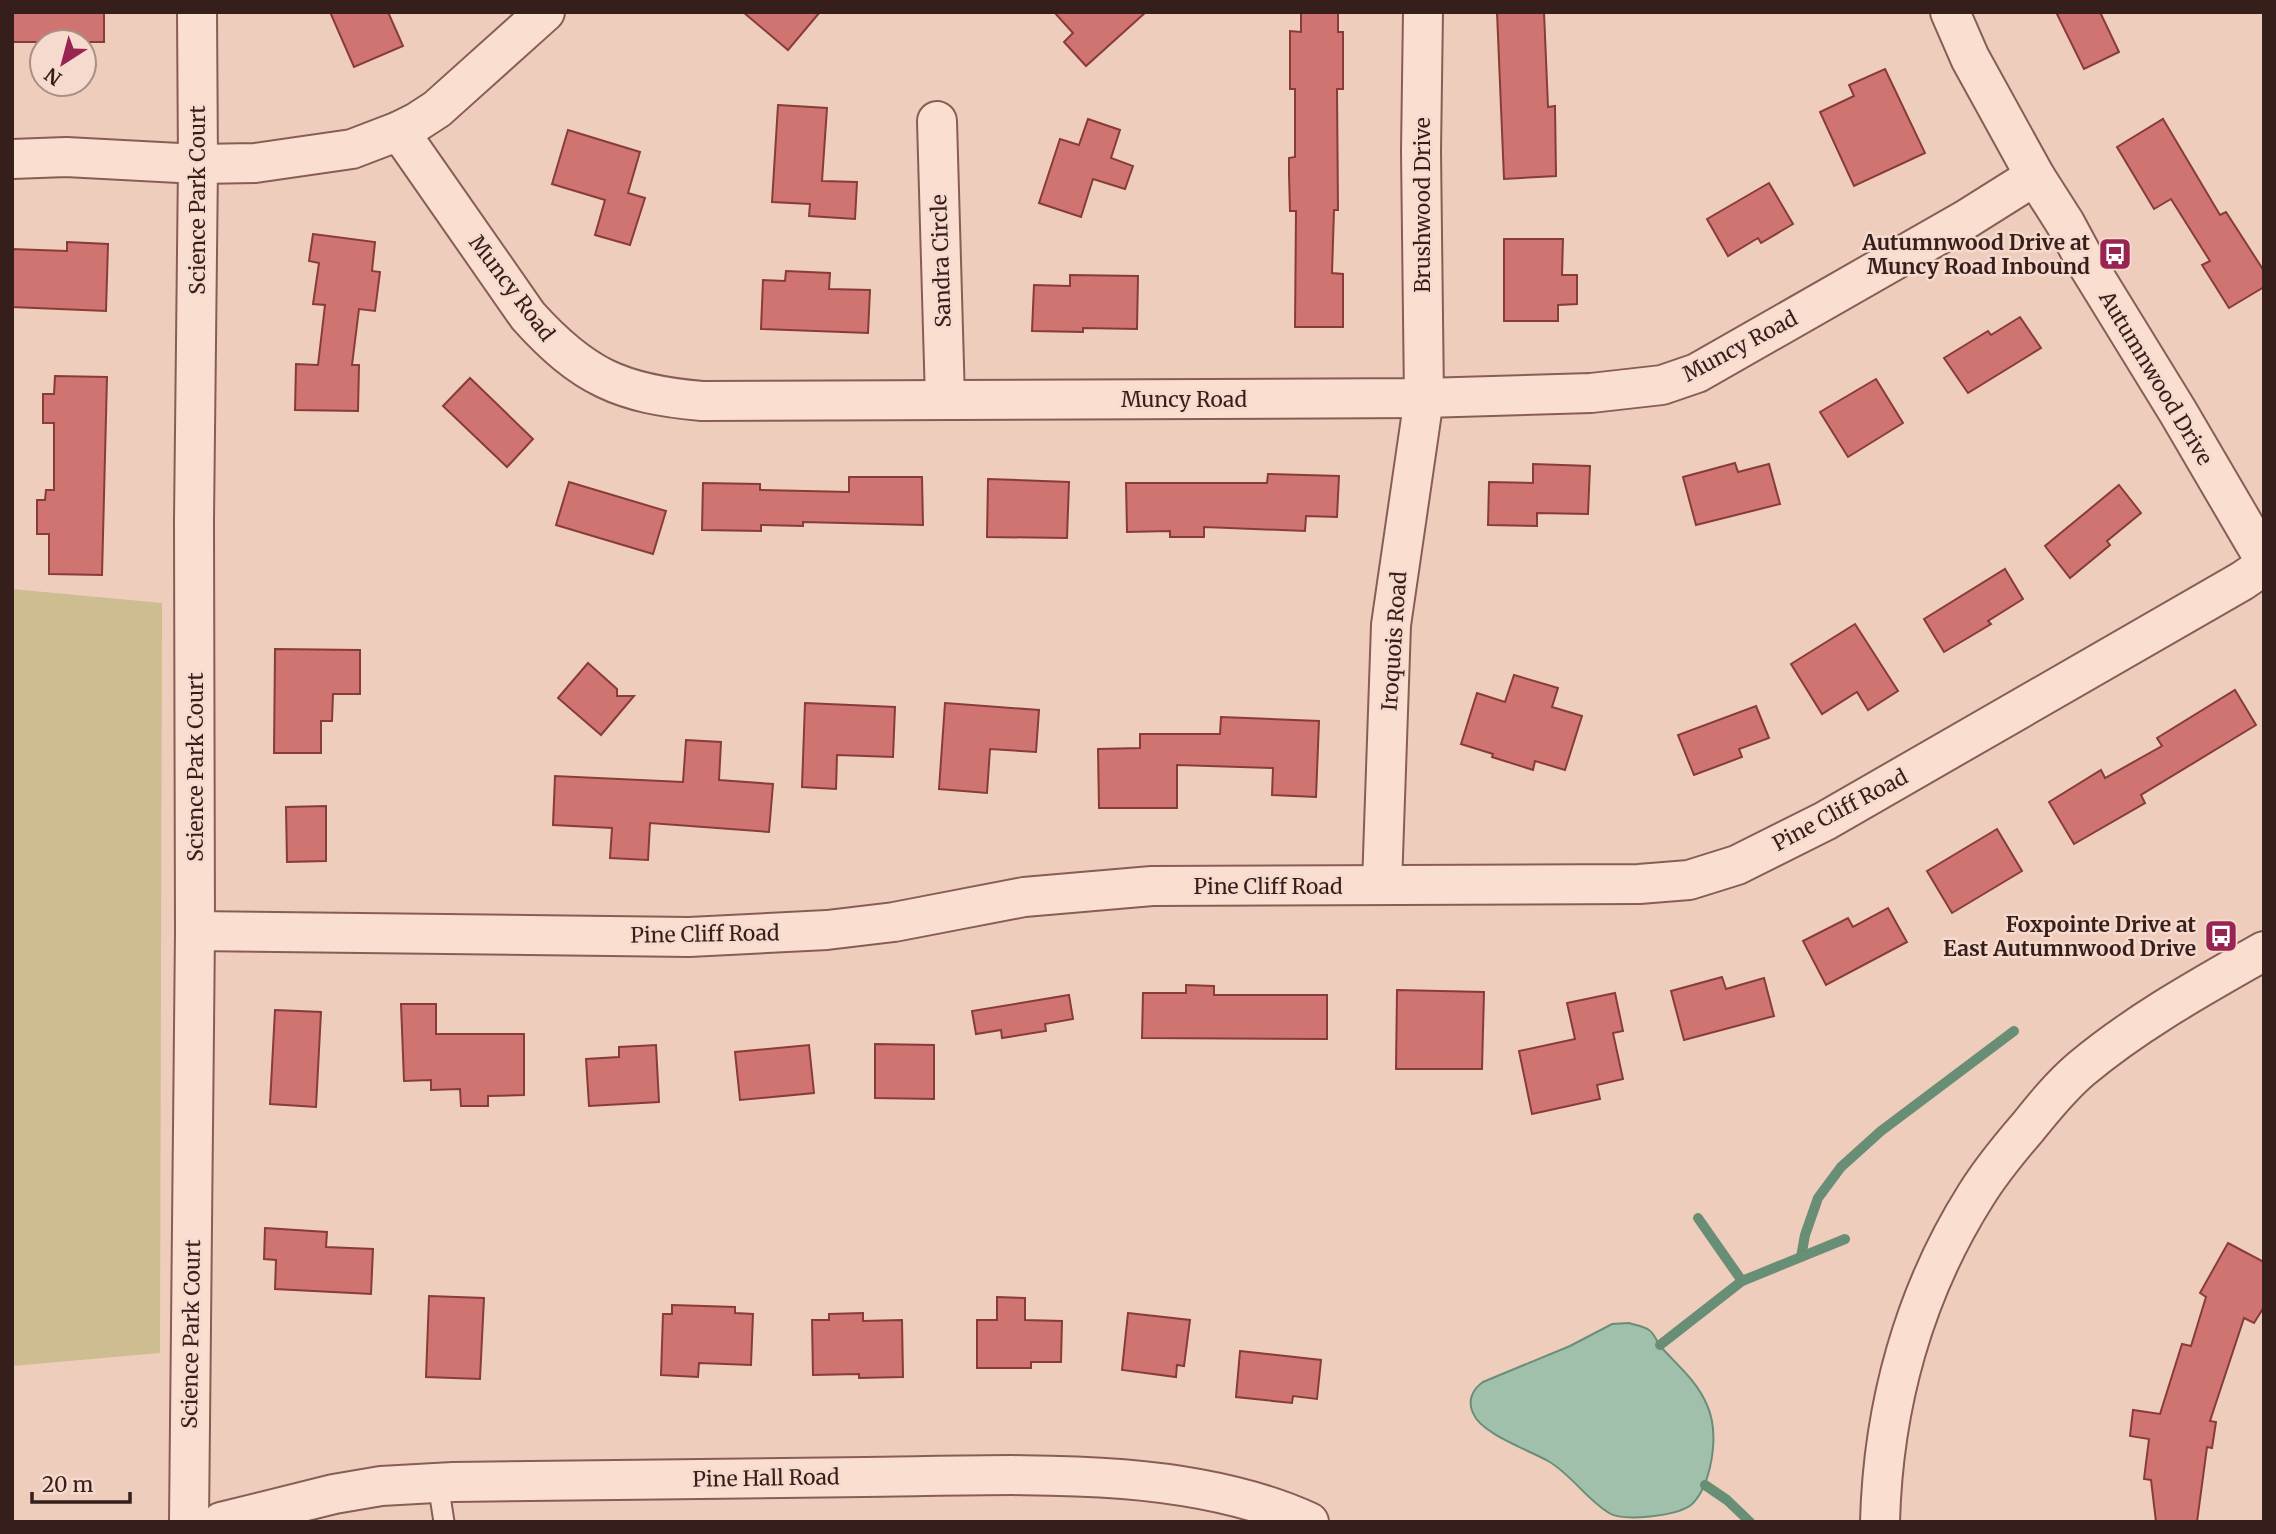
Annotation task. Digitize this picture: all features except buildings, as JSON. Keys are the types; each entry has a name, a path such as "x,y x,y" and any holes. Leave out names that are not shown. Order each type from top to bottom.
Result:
{"street":[{"name":"Science Park Court","path":"189,1522 195,931 197,12"},
{"path":"12,159 66,157 198,164 255,163 352,149 400,131 437,109 545,12"},
{"name":"Brushwood Drive","path":"1423,12 1424,398"},
{"name":"Autumnwood Drive","path":"1950,12 1970,58 2035,176 2264,559"},
{"name":"Sandra Circle","path":"937,121 945,400"},
{"name":"Muncy Road","path":"400,131 528,316 551,341 603,379 637,391 702,401 1424,398 1591,393 1662,385 1697,373 1965,220 2035,176"},
{"name":"Iroquois Road","path":"1382,885 1391,625 1424,398"},
{"name":"Pine Cliff Road","path":"195,931 689,937 827,930 894,922 1024,897 1152,886 1639,884 1689,880 1737,865 1825,821 2264,566"},
{"path":"1880,1522 1887,1428 1906,1347 1919,1308 1935,1273 1976,1194 2008,1150 2079,1071 2119,1038 2264,951"},
{"name":"Pine Hall Road","path":"221,1522 334,1494 381,1486 999,1476 1119,1479 1212,1490 1295,1515 1309,1522"}],"lane":[{"path":"438,1483 444,1522"}],"shaded area":[{"path":"12,589 162,603 160,1353 12,1366"},
{"path":"1629,1323 1651,1331 1661,1347 1693,1381 1710,1414 1713,1451 1705,1485 1691,1505 1674,1512 1626,1517 1609,1513 1556,1466 1495,1435 1478,1421 1473,1413 1471,1399 1476,1388 1483,1382 1570,1346 1612,1324"}],"waterway":[{"path":"1801,1257 1805,1235 1818,1198 1841,1167 1881,1131 2014,1031"},
{"path":"1698,1218 1742,1281"},
{"path":"1660,1345 1742,1281 1845,1239"},
{"path":"1705,1485 1727,1500 1750,1522"}],"place":[{"name":"Autumnwood Drive at Muncy Road Inbound","path":"2115,254"},
{"name":"Foxpointe Drive at East Autumnwood Drive","path":"2221,936"}]}
